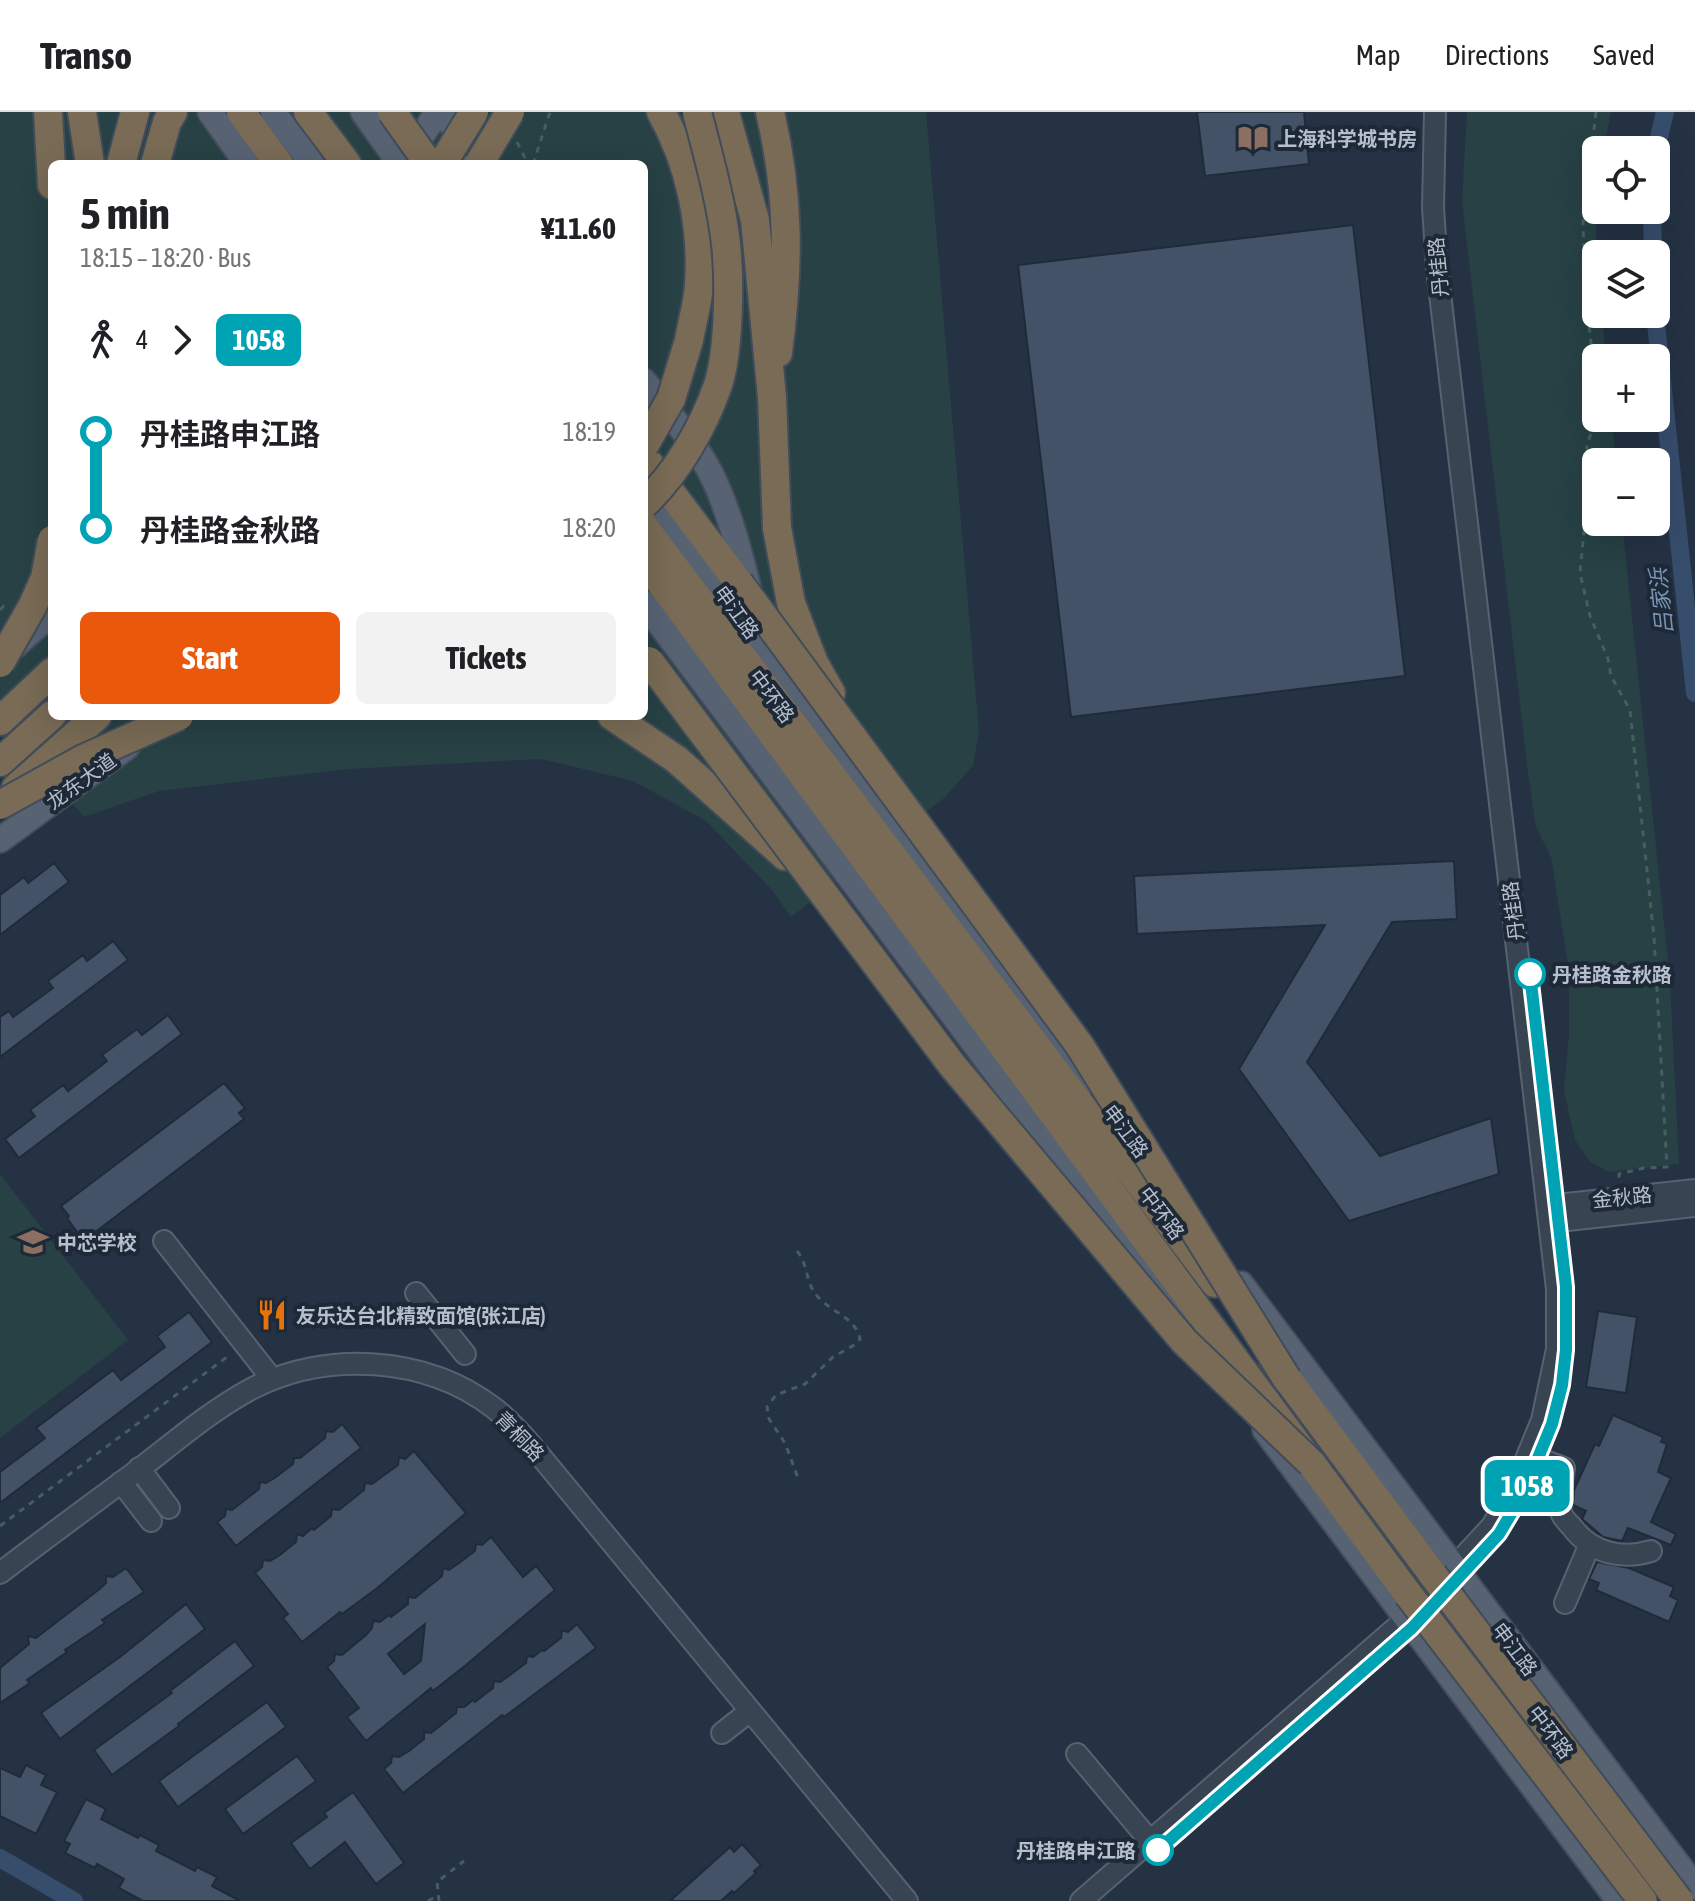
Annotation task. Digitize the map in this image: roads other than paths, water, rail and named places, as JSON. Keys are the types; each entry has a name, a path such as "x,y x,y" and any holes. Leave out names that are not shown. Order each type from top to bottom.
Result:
{"highway":[{"path":"48,112 51,160"},
{"path":"82,112 89,160"},
{"path":"122,160 135,112"},
{"path":"156,160 173,112"},
{"path":"241,112 276,160"},
{"path":"308,112 344,160"},
{"path":"331,112 367,160"},
{"path":"392,112 426,160"},
{"path":"444,160 474,112"},
{"path":"482,160 510,112"},
{"path":"648,439 671,399 689,340 699,286 698,235 687,173 661,112"},
{"path":"648,500 660,489 696,434 719,383 728,316 726,245 697,112"},
{"path":"725,112 755,220 772,397 777,528 791,603 814,663 856,739"},
{"path":"770,112 779,152 786,212 786,274 772,397"},
{"path":"648,462 856,739 1080,1046 1287,1379"},
{"name":"中环路","path":"648,532 1679,1901"},
{"name":"中环路","path":"648,565 1311,1463 1409,1614 1643,1901"},
{"path":"0,662 32,607 48,570"},
{"path":"648,658 952,1065 1184,1341 1311,1463"},
{"path":"0,721 48,676"},
{"path":"0,762 48,719"},
{"path":"0,803 93,720"},
{"path":"0,803 83,759 170,720"},
{"path":"622,723 676,759 717,793 822,893"}],"main road":[{"path":"210,112 244,160"},
{"path":"273,112 309,160"},
{"path":"363,112 399,160"},
{"path":"405,160 439,112 477,160"},
{"path":"494,160 524,112"},
{"path":"648,386 715,481 741,557 763,647"},
{"name":"申江路","path":"648,494 1695,1887"},
{"path":"648,608 1409,1614 1619,1901"},
{"path":"0,662 48,617"},
{"path":"648,655 704,690 742,731"},
{"name":"龙东大道","path":"0,840 144,734 153,720"}],"street":[{"name":"丹桂路","path":"1081,1901 1409,1614 1506,1524 1540,1459 1559,1398 1566,1350 1566,1287 1554,1213 1437,268 1433,208 1435,112"},
{"name":"丹桂路","path":"1444,112 1442,207 1446,266 1554,1213 1559,1319 1557,1349 1542,1420 1530,1455 1499,1516 1457,1571"},
{"name":"金秋路","path":"1554,1213 1620,1197 1687,1199"},
{"name":"金秋路","path":"1554,1213 1687,1199"},
{"path":"164,1241 272,1379"},
{"path":"416,1293 465,1354"},
{"name":"青桐路","path":"0,1573 228,1403 272,1379 326,1366 356,1363 390,1366 444,1381 493,1407 533,1447 907,1901"},
{"path":"1540,1459 1564,1468 1560,1488 1561,1514 1578,1535 1615,1555 1635,1556 1651,1551"},
{"path":"139,1468 169,1508"},
{"path":"121,1482 151,1521"},
{"path":"1565,1603 1590,1544"},
{"name":"丹桂路","path":"1099,1901 1409,1614"},
{"path":"722,1733 750,1711"},
{"path":"1077,1754 1150,1841"}],"waterway":[{"name":"吕家浜","path":"1659,136 1665,112"},
{"name":"吕家浜","path":"1652,224 1653,240"},
{"name":"吕家浜","path":"1656,328 1695,693"},
{"path":"0,1858 74,1901"}],"place":[{"name":"上海科学城书房","path":"1253,138"},
{"name":"丹桂路金秋路","path":"1530,974"},
{"name":"中芯学校","path":"33,1242"},
{"name":"友乐达台北精致面馆(张江店)","path":"272,1315"},
{"name":"丹桂路申江路","path":"1158,1850"}]}
